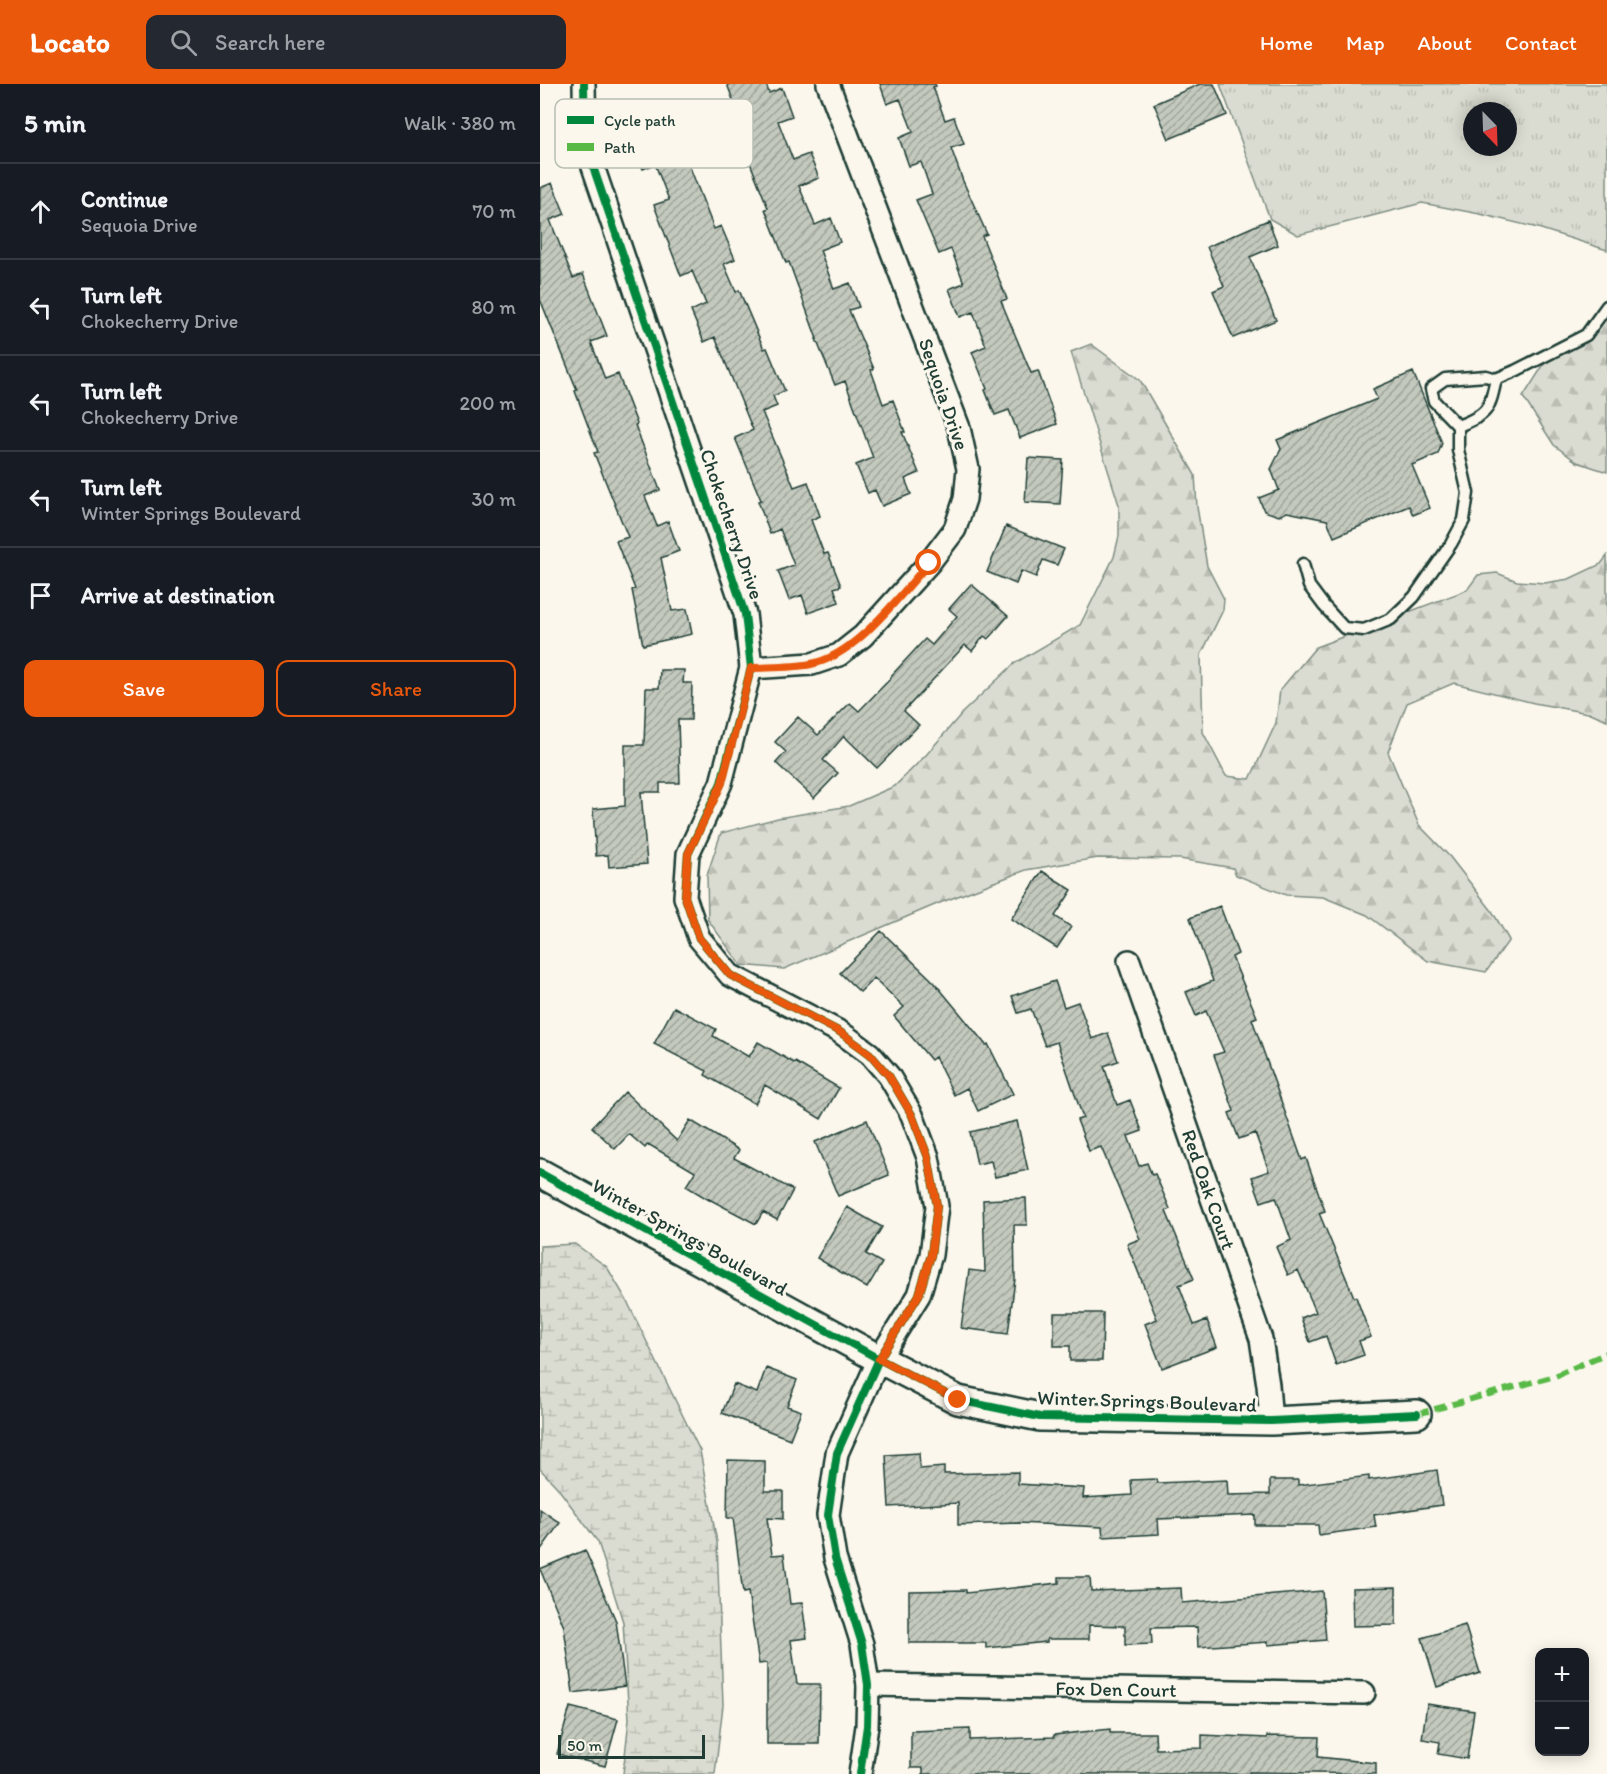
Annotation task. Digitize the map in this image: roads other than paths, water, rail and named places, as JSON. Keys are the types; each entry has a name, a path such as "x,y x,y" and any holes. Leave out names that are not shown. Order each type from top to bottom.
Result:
{"street":[{"name":"Chokecherry Drive","path":"584,84 584,99"},
{"name":"Sequoia Drive","path":"751,668 812,664 839,655 863,636 929,563 955,529 965,499 968,469 959,428 828,84"},
{"name":"Chokecherry Drive","path":"593,168 745,614 751,668 722,783 688,854 685,897 699,938 730,975 840,1032 870,1054 889,1076 912,1115 928,1157 937,1206 931,1255 919,1295 879,1359 837,1453 828,1515 835,1558 862,1644 868,1685 867,1726 860,1774"},
{"name":"Red Oak Court","path":"1129,961 1261,1339 1271,1421"},
{"name":"Winter Springs Boulevard","path":"540,1173 958,1400 1040,1417 1271,1421 1417,1414"},
{"name":"Fox Den Court","path":"868,1685 1364,1693"}],"lane":[{"path":"1303,564 1309,586 1344,628 1364,630 1390,619 1414,597 1451,544 1464,520 1468,493 1458,450 1458,426 1434,401 1431,388 1445,379 1486,376 1496,379 1586,336 1607,306"},
{"path":"1458,426 1478,418 1490,407 1496,379"}]}
